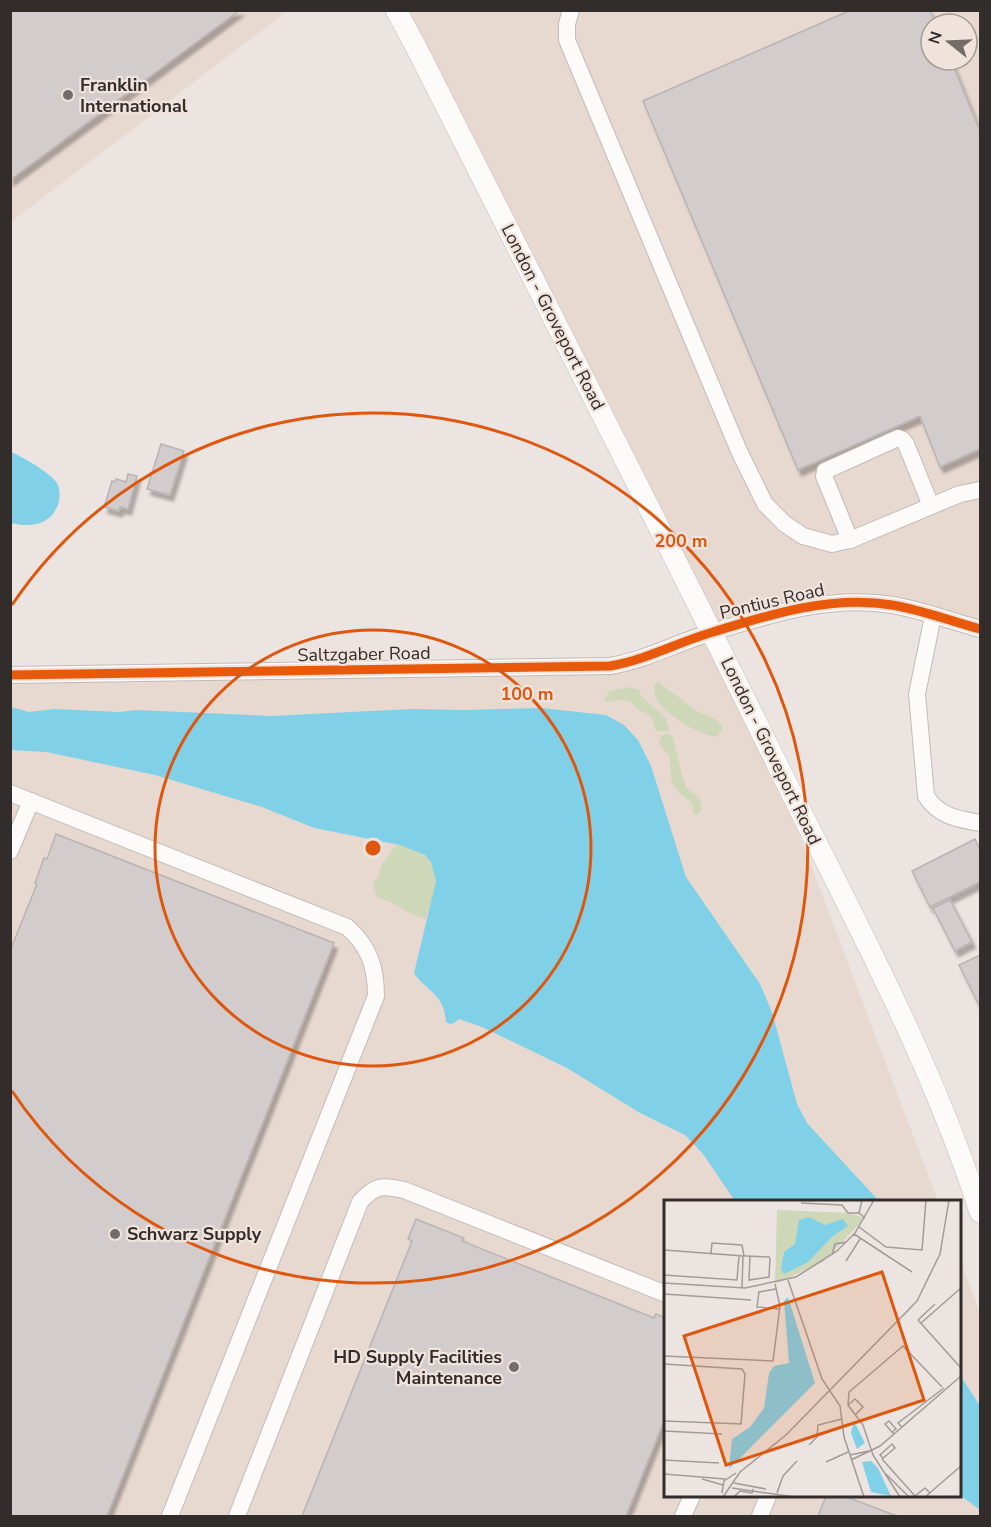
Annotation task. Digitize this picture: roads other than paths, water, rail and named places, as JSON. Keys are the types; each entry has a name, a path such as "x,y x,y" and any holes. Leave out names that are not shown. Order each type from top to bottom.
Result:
{"main road":[{"name":"London - Groveport Road","path":"396,10 711,632 916,1044 981,1212"}],"street":[{"path":"571,10 567,24 567,40 735,441 765,504 785,524 803,536 832,544 850,540 960,494 981,490"},
{"path":"850,540 824,476 825,471 898,438 906,444 931,506"},
{"name":"Pontius Road","path":"711,632 802,608 841,602 892,605 981,629"},
{"path":"933,616 917,694 926,796 932,805 944,813 959,820 981,823"},
{"name":"Saltzgaber Road","path":"10,675 610,666 637,660 711,632"},
{"path":"10,793 347,927 365,945 373,963 376,996 170,1516"},
{"path":"10,851 31,801"},
{"path":"237,1516 360,1202 370,1191 386,1186 404,1191 664,1293"},
{"path":"683,1516 692,1497"},
{"path":"760,1516 768,1497"}],"water":[{"path":"11,452 42,470 58,485 60,497 56,509 52,515 40,523 26,525 11,523"},
{"path":"11,707 29,712 54,709 119,712 136,710 271,716 411,709 541,708 606,715 624,725 638,740 651,766 686,877 760,984 772,1012 797,1104 807,1123 878,1200 734,1200 703,1154 685,1135 640,1113 567,1068 482,1027 459,1019 451,1024 446,1022 441,1002 414,973 436,881 431,862 425,855 400,845 314,828 262,807 155,775 46,752 11,750"},
{"path":"961,1377 980,1406 980,1510 961,1496"}],"place":[{"name":"Franklin International","path":"68,95"},
{"name":"Schwarz Supply","path":"115,1234"},
{"name":"HD Supply Facilities Maintenance","path":"514,1367"}]}
